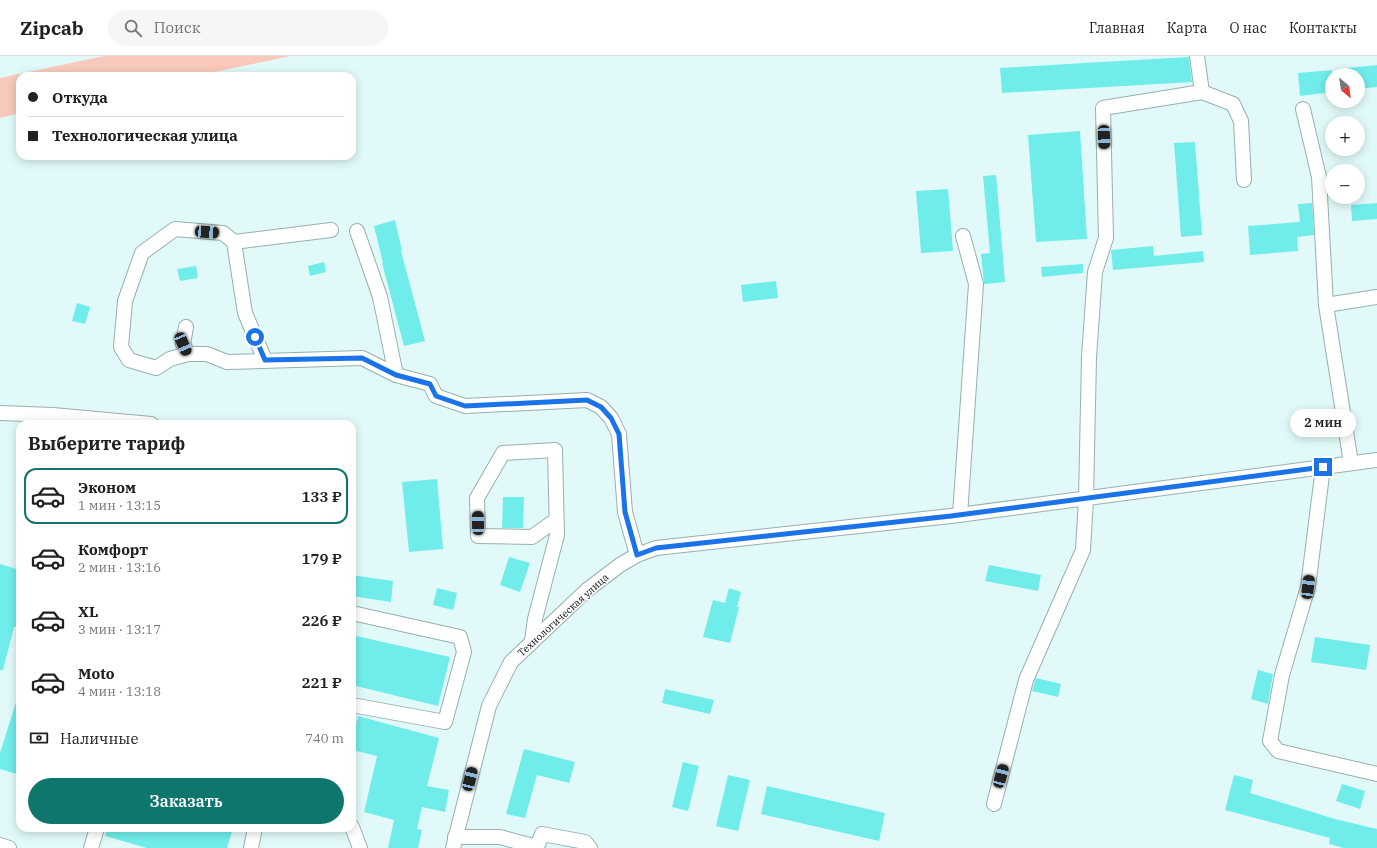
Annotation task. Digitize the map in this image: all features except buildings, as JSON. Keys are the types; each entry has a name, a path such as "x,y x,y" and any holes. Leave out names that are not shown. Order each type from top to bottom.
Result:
{"street":[{"path":"1197,56 1202,92"},
{"path":"994,804 1026,680 1083,550 1086,499 1089,357 1096,272 1106,238 1103,108 1202,92 1233,104 1241,121 1244,180"},
{"path":"1303,109 1319,177 1326,305 1351,464"},
{"path":"265,360 245,313 234,242 223,233 175,229 142,253 124,301 120,347 129,360 156,368 170,359 188,354 208,354 227,362 362,358 396,375 430,384 436,396 465,406 587,400 601,407 611,418 619,434 625,512 637,555"},
{"path":"234,242 331,230"},
{"path":"357,231 380,296 396,375"},
{"path":"960,515 976,284 963,236"},
{"path":"1326,305 1377,297"},
{"path":"186,327 183,344 188,354"},
{"path":"0,413 52,420"},
{"path":"532,641 535,619 557,535 555,450 503,453 477,498 478,536 532,537 556,520"},
{"name":"Технологическая улица","path":"454,842 489,706 511,662 587,590 620,565 637,555 656,548 960,515 1377,460"},
{"path":"1323,467 1308,587 1282,675 1270,741 1278,751 1377,774"},
{"path":"356,614 460,637 464,652 445,722 356,707"},
{"path":"91,848 96,832"},
{"path":"250,848 254,832"},
{"path":"354,832 360,848"},
{"path":"454,842 500,837 537,848 542,834 585,842 590,848"},
{"path":"0,845 9,848"}],"shaded area":[{"path":"104,56 291,56 215,72 28,72"},
{"path":"16,75 16,114 0,118 0,78"}],"route":[{"path":"255,337 265,360 362,358 396,375 430,384 436,396 465,406 587,400 601,407 611,418 619,434 625,512 637,555 656,548 951,516 1323,467"}]}
